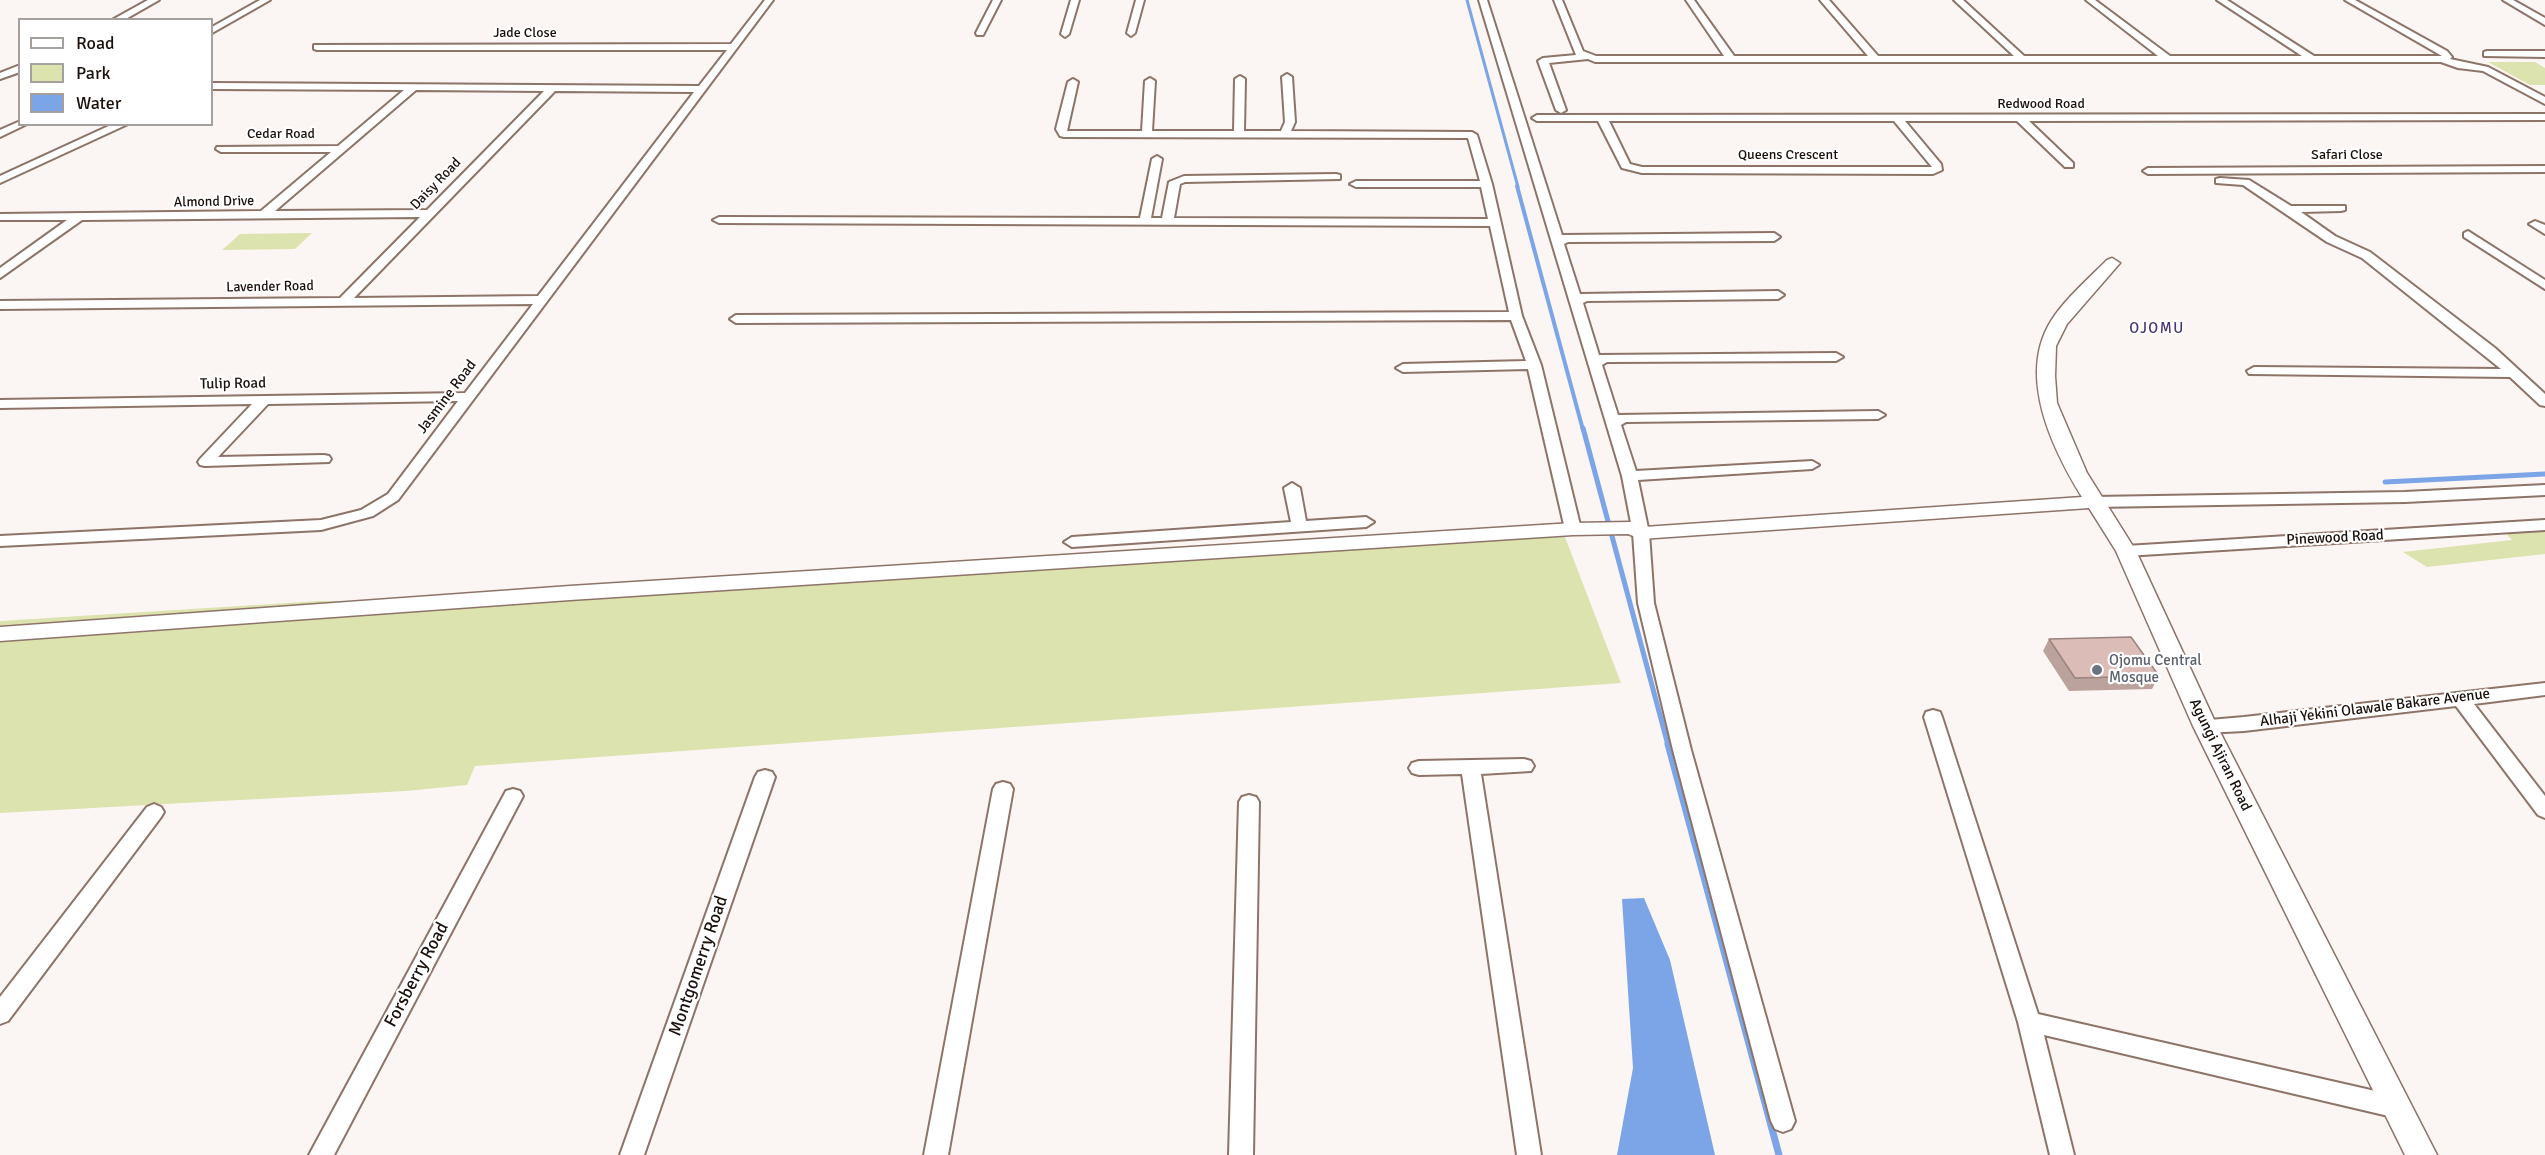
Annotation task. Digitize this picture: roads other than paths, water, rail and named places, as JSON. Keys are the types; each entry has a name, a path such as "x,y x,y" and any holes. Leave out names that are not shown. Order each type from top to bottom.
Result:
{"street":[{"path":"120,18 154,0"},
{"path":"213,22 252,0"},
{"path":"213,29 266,0"},
{"name":"Jasmine Road","path":"0,541 321,525 367,513 393,497 769,0"},
{"path":"980,33 996,0"},
{"path":"1065,34 1075,0"},
{"path":"1131,33 1140,0"},
{"path":"1483,0 1630,476 1646,603 1682,750 1784,1121"},
{"path":"1558,0 1579,53 1591,58"},
{"path":"1690,0 1731,59"},
{"path":"1824,0 1875,59"},
{"path":"1958,0 2022,59"},
{"path":"2090,0 2168,59"},
{"path":"2221,0 2311,58"},
{"path":"2349,0 2444,53 2447,57 2442,59"},
{"path":"2506,0 2545,22"},
{"name":"Jade Close","path":"317,47 734,47"},
{"path":"2487,54 2545,54"},
{"path":"1561,110 1543,61 1591,58 2442,59 2458,65 2485,69 2545,101"},
{"path":"0,76 18,69"},
{"path":"1286,134 1290,122 1287,77"},
{"path":"1239,134 1240,79"},
{"path":"1147,133 1150,81"},
{"path":"1073,82 1061,129 1064,134 1472,135 1486,184 1516,316 1534,365 1576,529"},
{"path":"213,86 702,89"},
{"path":"262,216 414,87"},
{"name":"Daisy Road","path":"343,302 552,88"},
{"name":"Queens Crescent","path":"1602,118 1626,166 1642,170 1933,171 1938,168 1896,117"},
{"path":"2019,117 2070,165"},
{"name":"Redwood Road","path":"1537,118 2545,117"},
{"path":"0,127 18,120"},
{"path":"0,134 18,126"},
{"path":"0,180 119,126"},
{"name":"Cedar Road","path":"221,149 341,149"},
{"path":"1145,222 1157,159"},
{"name":"Safari Close","path":"2148,171 2545,168"},
{"path":"1167,222 1175,182 1184,179 1336,177"},
{"path":"2153,182 2245,182 2289,209 2331,239 2366,255 2490,351 2545,402"},
{"path":"1356,184 1486,184"},
{"path":"2289,209 2341,208"},
{"name":"Almond Drive","path":"0,217 429,213"},
{"path":"0,274 77,218"},
{"path":"719,220 1495,223"},
{"path":"2468,235 2545,285"},
{"path":"1558,243 1565,238 1774,237"},
{"name":"Agungi Ajiran Road","path":"2112,263 2059,322 2048,346 2046,376 2048,403 2077,473 2126,551 2205,726 2421,1155"},
{"path":"1575,302 1584,297 1778,295"},
{"name":"Lavender Road","path":"0,305 541,300"},
{"path":"736,320 1516,316"},
{"path":"1594,364 1604,358 1836,357"},
{"path":"1403,368 1534,365"},
{"path":"2254,371 2514,374"},
{"name":"Tulip Road","path":"0,404 467,397"},
{"path":"264,400 205,462 324,459"},
{"path":"1613,424 1623,418 1878,415"},
{"path":"1630,476 1812,465"},
{"path":"1292,488 1311,533"},
{"path":"1072,542 1311,533 1576,529 1636,531 2094,502 2405,497 2545,490"},
{"path":"0,634 570,593 1311,533 1366,522"},
{"name":"Pinewood Road","path":"2126,551 2545,525"},
{"name":"Alhaji Yekini Olawale Bakare Avenue","path":"2205,726 2244,724 2545,689"},
{"path":"2460,698 2545,810"},
{"path":"1933,717 2029,1022 2062,1155"},
{"path":"1419,768 1524,766"},
{"path":"1470,767 1529,1155"},
{"name":"Montgomerry Road","path":"632,1155 765,777"},
{"path":"936,1155 1003,789"},
{"name":"Forsberry Road","path":"321,1155 513,796"},
{"path":"1241,1155 1249,802"},
{"path":"0,1014 154,812"},
{"path":"2029,1022 2397,1107"}],"water":[{"path":"1644,898 1670,960 1715,1155 1617,1155 1633,1068 1622,899"}],"waterway":[{"path":"1467,0 1518,187"},
{"path":"1517,186 1583,430"},
{"path":"1583,428 1668,745"},
{"path":"2385,482 2545,474"},
{"path":"1668,744 1779,1155"}],"place":[{"name":"Ojomu Central Mosque","path":"2097,670"}],"district":[{"name":"OJOMU","path":"2157,329"}]}
